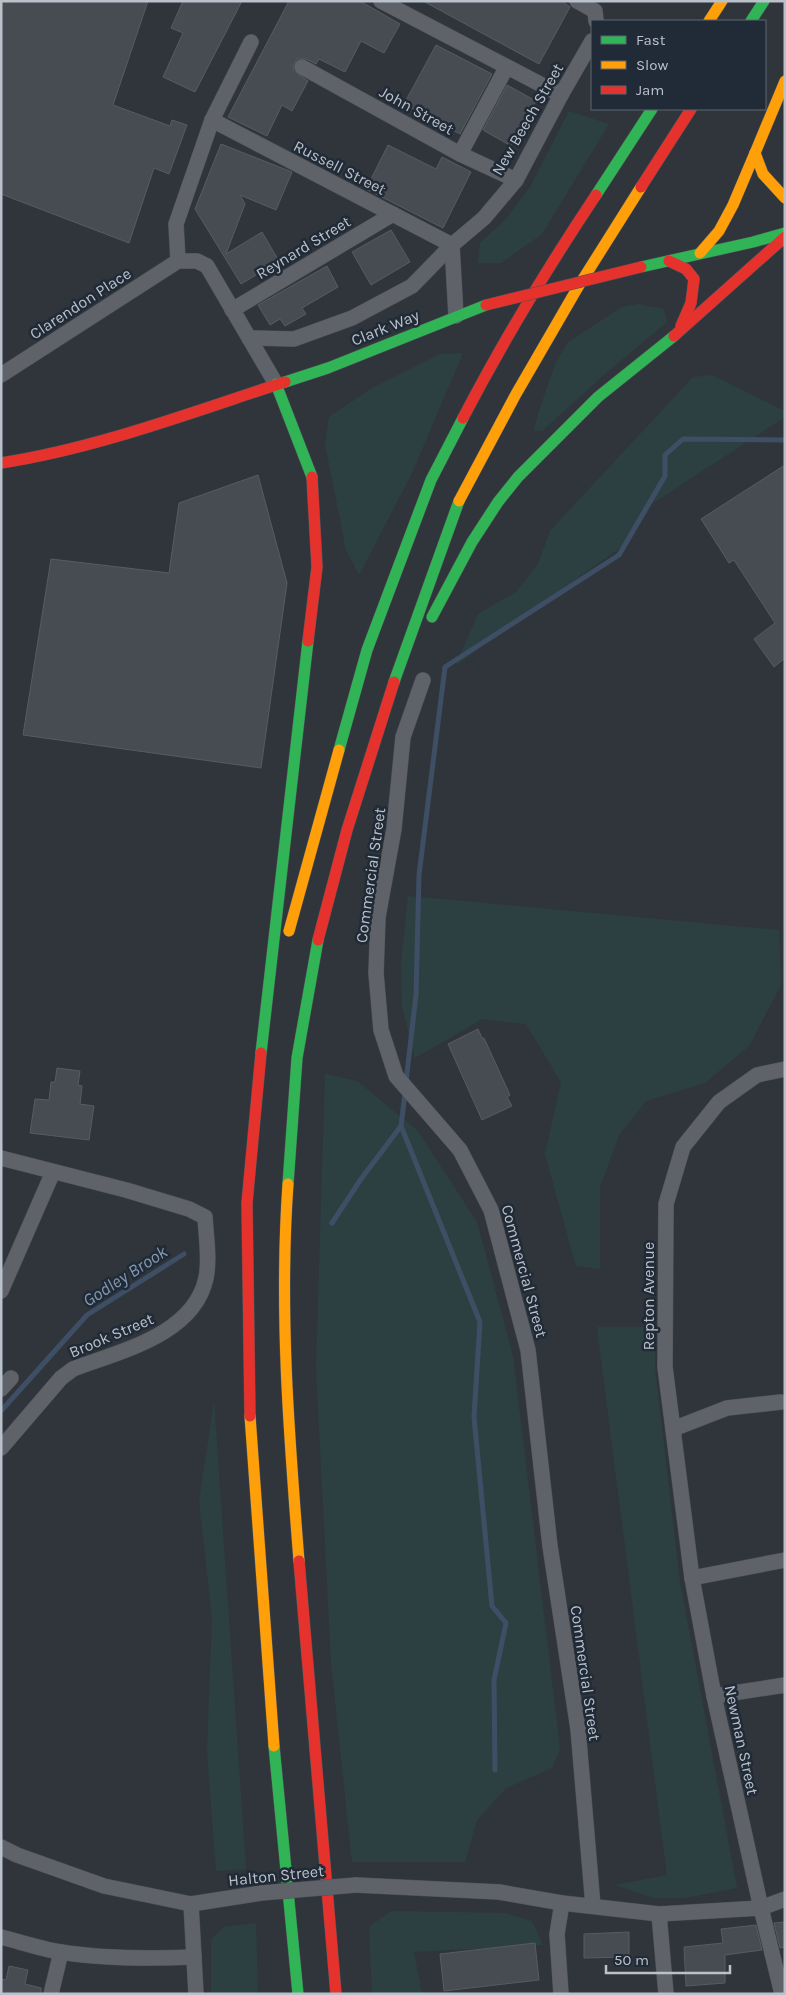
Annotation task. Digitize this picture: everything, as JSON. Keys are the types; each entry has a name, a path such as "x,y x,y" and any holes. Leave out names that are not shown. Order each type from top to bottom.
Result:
{"main road":[{"path":"710,20 722,1"},
{"path":"752,20 764,1"},
{"path":"700,253 719,231 733,205 785,81"},
{"path":"265,1014 367,650 431,480 486,374 548,267 651,110"},
{"path":"336,1994 314,1754 291,1463 285,1356 284,1243 297,1058 318,942 347,830 387,700 460,498 516,394 578,288 690,110"},
{"path":"755,153 763,174 785,198"},
{"name":"Clark Way","path":"1,463 41,457 139,429 328,368 486,305 640,266 753,242 785,233"},
{"path":"387,700 472,542 498,502 518,477 598,397 674,336 785,237"},
{"path":"669,261 686,269 694,279 694,294 688,314 674,336"},
{"path":"276,384 312,477 317,567 265,1014 247,1203 249,1406 275,1754 298,1994"}],"street":[{"path":"381,1 506,68 561,95"},
{"path":"577,1 595,16"},
{"path":"251,42 212,120 176,224 178,261 197,261 207,266 276,384"},
{"name":"New Beech Street","path":"249,338 294,339 352,318 412,286 452,245 484,218 516,180 591,43"},
{"name":"John Street","path":"302,67 460,154 516,180"},
{"path":"460,154 506,68"},
{"name":"Russell Street","path":"212,120 452,245"},
{"name":"Reynard Street","path":"232,310 393,214"},
{"path":"452,245 456,316"},
{"name":"Clarendon Place","path":"1,375 178,261"},
{"name":"Commercial Street","path":"423,680 403,737 394,829 378,917 376,973 381,1030 396,1076 460,1150 491,1210 528,1350 550,1546 578,1729 593,1906"},
{"name":"Repton Avenue","path":"692,1578 665,1367 666,1204 682,1147 719,1102 757,1075 785,1069"},
{"name":"Brook Street","path":"1,1158 189,1208 205,1217 206,1277 202,1291 194,1305 182,1319 165,1333 73,1369 61,1378 1,1448"},
{"path":"1,1291 53,1172"},
{"path":"673,1429 727,1408 781,1402"},
{"path":"692,1578 785,1560"},
{"name":"Newman Street","path":"692,1578 714,1696 782,1994"},
{"path":"714,1696 785,1685"},
{"name":"Halton Street","path":"1,1847 17,1855 104,1886 191,1904 261,1893 356,1885 498,1892 562,1903 659,1914 761,1908 785,1899"},
{"path":"561,1994 557,1934 562,1903"},
{"path":"191,1904 196,1994"},
{"path":"659,1914 666,1994"},
{"path":"1,1937 61,1952 101,1957 147,1959 194,1957"},
{"path":"51,1994 61,1952"}],"green space":[{"path":"569,111 609,124 542,234 501,263 478,263 480,243 505,220 530,187"},
{"path":"638,304 664,309 667,322 607,372 542,431 534,431 555,364 568,342 622,307"},
{"path":"463,353 412,473 359,575 346,550 325,444 329,417 372,388 440,354"},
{"path":"712,375 785,411 785,417 647,507 621,547 456,665 478,614 516,592 538,564 550,531 693,377"},
{"path":"408,896 779,930 781,985 749,1046 705,1083 646,1101 619,1135 600,1187 600,1269 576,1266 545,1154 561,1082 526,1024 482,1019 415,1058 402,1007 401,964"},
{"path":"325,1074 357,1081 417,1130 477,1222 513,1356 560,1749 552,1768 506,1788 477,1820 465,1862 352,1862 331,1662 316,1368"},
{"path":"597,1327 655,1327 655,1369 680,1582 737,1888 685,1898 653,1898 615,1885 667,1875"},
{"path":"214,1401 246,1869 216,1871 207,1751 212,1617 199,1501"},
{"path":"391,1911 505,1913 532,1921 543,1945 414,1952 422,1994 372,1994 369,1927"},
{"path":"256,1923 258,1994 211,1994 211,1940 224,1927"}],"building":[{"path":"1,1 148,1 113,105 170,126 172,120 187,125 169,174 154,168 129,243 1,194"},
{"path":"183,1 242,1 195,92 163,77 183,33 171,28"},
{"path":"289,1 360,1 400,24 384,53 361,41 345,72 319,59 316,64 306,59 297,59 293,67 294,71 308,81 292,111 282,105 267,136 228,117"},
{"path":"423,1 562,1 570,7 539,64"},
{"path":"436,45 492,74 460,134 404,104"},
{"path":"507,85 536,101 511,146 483,130"},
{"path":"221,144 292,172 276,210 240,195 245,204 226,254 262,232 279,261 241,284 195,209"},
{"path":"388,145 436,169 442,157 471,172 443,228 366,189"},
{"path":"391,230 410,262 371,285 352,252"},
{"path":"327,266 338,287 302,308 306,314 285,326 280,319 270,325 258,305"},
{"path":"785,465 785,658 774,667 754,639 775,623 734,560 729,563 701,519"},
{"path":"258,475 287,583 261,768 23,735 51,559 169,573 179,503"},
{"path":"478,1029 510,1095 507,1097 512,1106 482,1120 448,1044"},
{"path":"57,1068 80,1071 78,1085 82,1086 80,1104 94,1106 89,1140 30,1133 35,1099 49,1100 51,1082 55,1082"},
{"path":"785,1922 785,1947 780,1948 774,1923"},
{"path":"756,1925 762,1950 725,1955 725,1983 686,1986 684,1947 723,1943 721,1929"},
{"path":"629,1932 629,1957 584,1958 584,1934"},
{"path":"535,1943 539,1980 444,1991 440,1954"},
{"path":"9,1966 28,1970 25,1984 41,1988 41,1994 1,1994 1,1979 6,1980"}],"waterway":[{"path":"406,1082 416,995 419,875 445,667 619,555 665,476 665,455 683,439 785,440"},
{"path":"405,1093 401,1126 480,1322 474,1417 492,1606 506,1623 494,1680 495,1770"},
{"name":"Godley Brook","path":"332,1223 361,1179 401,1126"},
{"name":"Godley Brook","path":"1,1411 87,1315 184,1254"}],"traffic: fast":[{"path":"752,20 764,1"},
{"path":"596,195 651,110"},
{"path":"641,267 785,233"},
{"path":"285,382 328,368 486,305"},
{"path":"432,617 472,542 498,502 518,477 598,397 674,336"},
{"path":"276,384 312,477"},
{"path":"339,750 367,650 431,480 463,418"},
{"path":"394,682 459,501"},
{"path":"261,1053 308,641"},
{"path":"288,1184 297,1058 318,940"},
{"path":"274,1746 298,1994"}],"traffic: slow":[{"path":"710,20 722,1"},
{"path":"755,153 785,81"},
{"path":"755,153 763,174 785,198"},
{"path":"700,253 719,231 733,205 755,153"},
{"path":"459,501 516,394 578,287 641,187"},
{"path":"289,931 339,750"},
{"path":"288,1184 285,1231 286,1372 299,1561"},
{"path":"250,1416 274,1746"}],"traffic: jam":[{"path":"641,187 690,110"},
{"path":"463,418 526,305 596,195"},
{"path":"674,336 785,237"},
{"path":"669,261 686,269 694,279 691,303 681,326"},
{"path":"486,305 641,267"},
{"path":"1,463 109,439 285,382"},
{"path":"308,641 317,567 312,477"},
{"path":"318,940 347,830 394,682"},
{"path":"250,1416 247,1203 261,1053"},
{"path":"299,1561 336,1994"}]}
